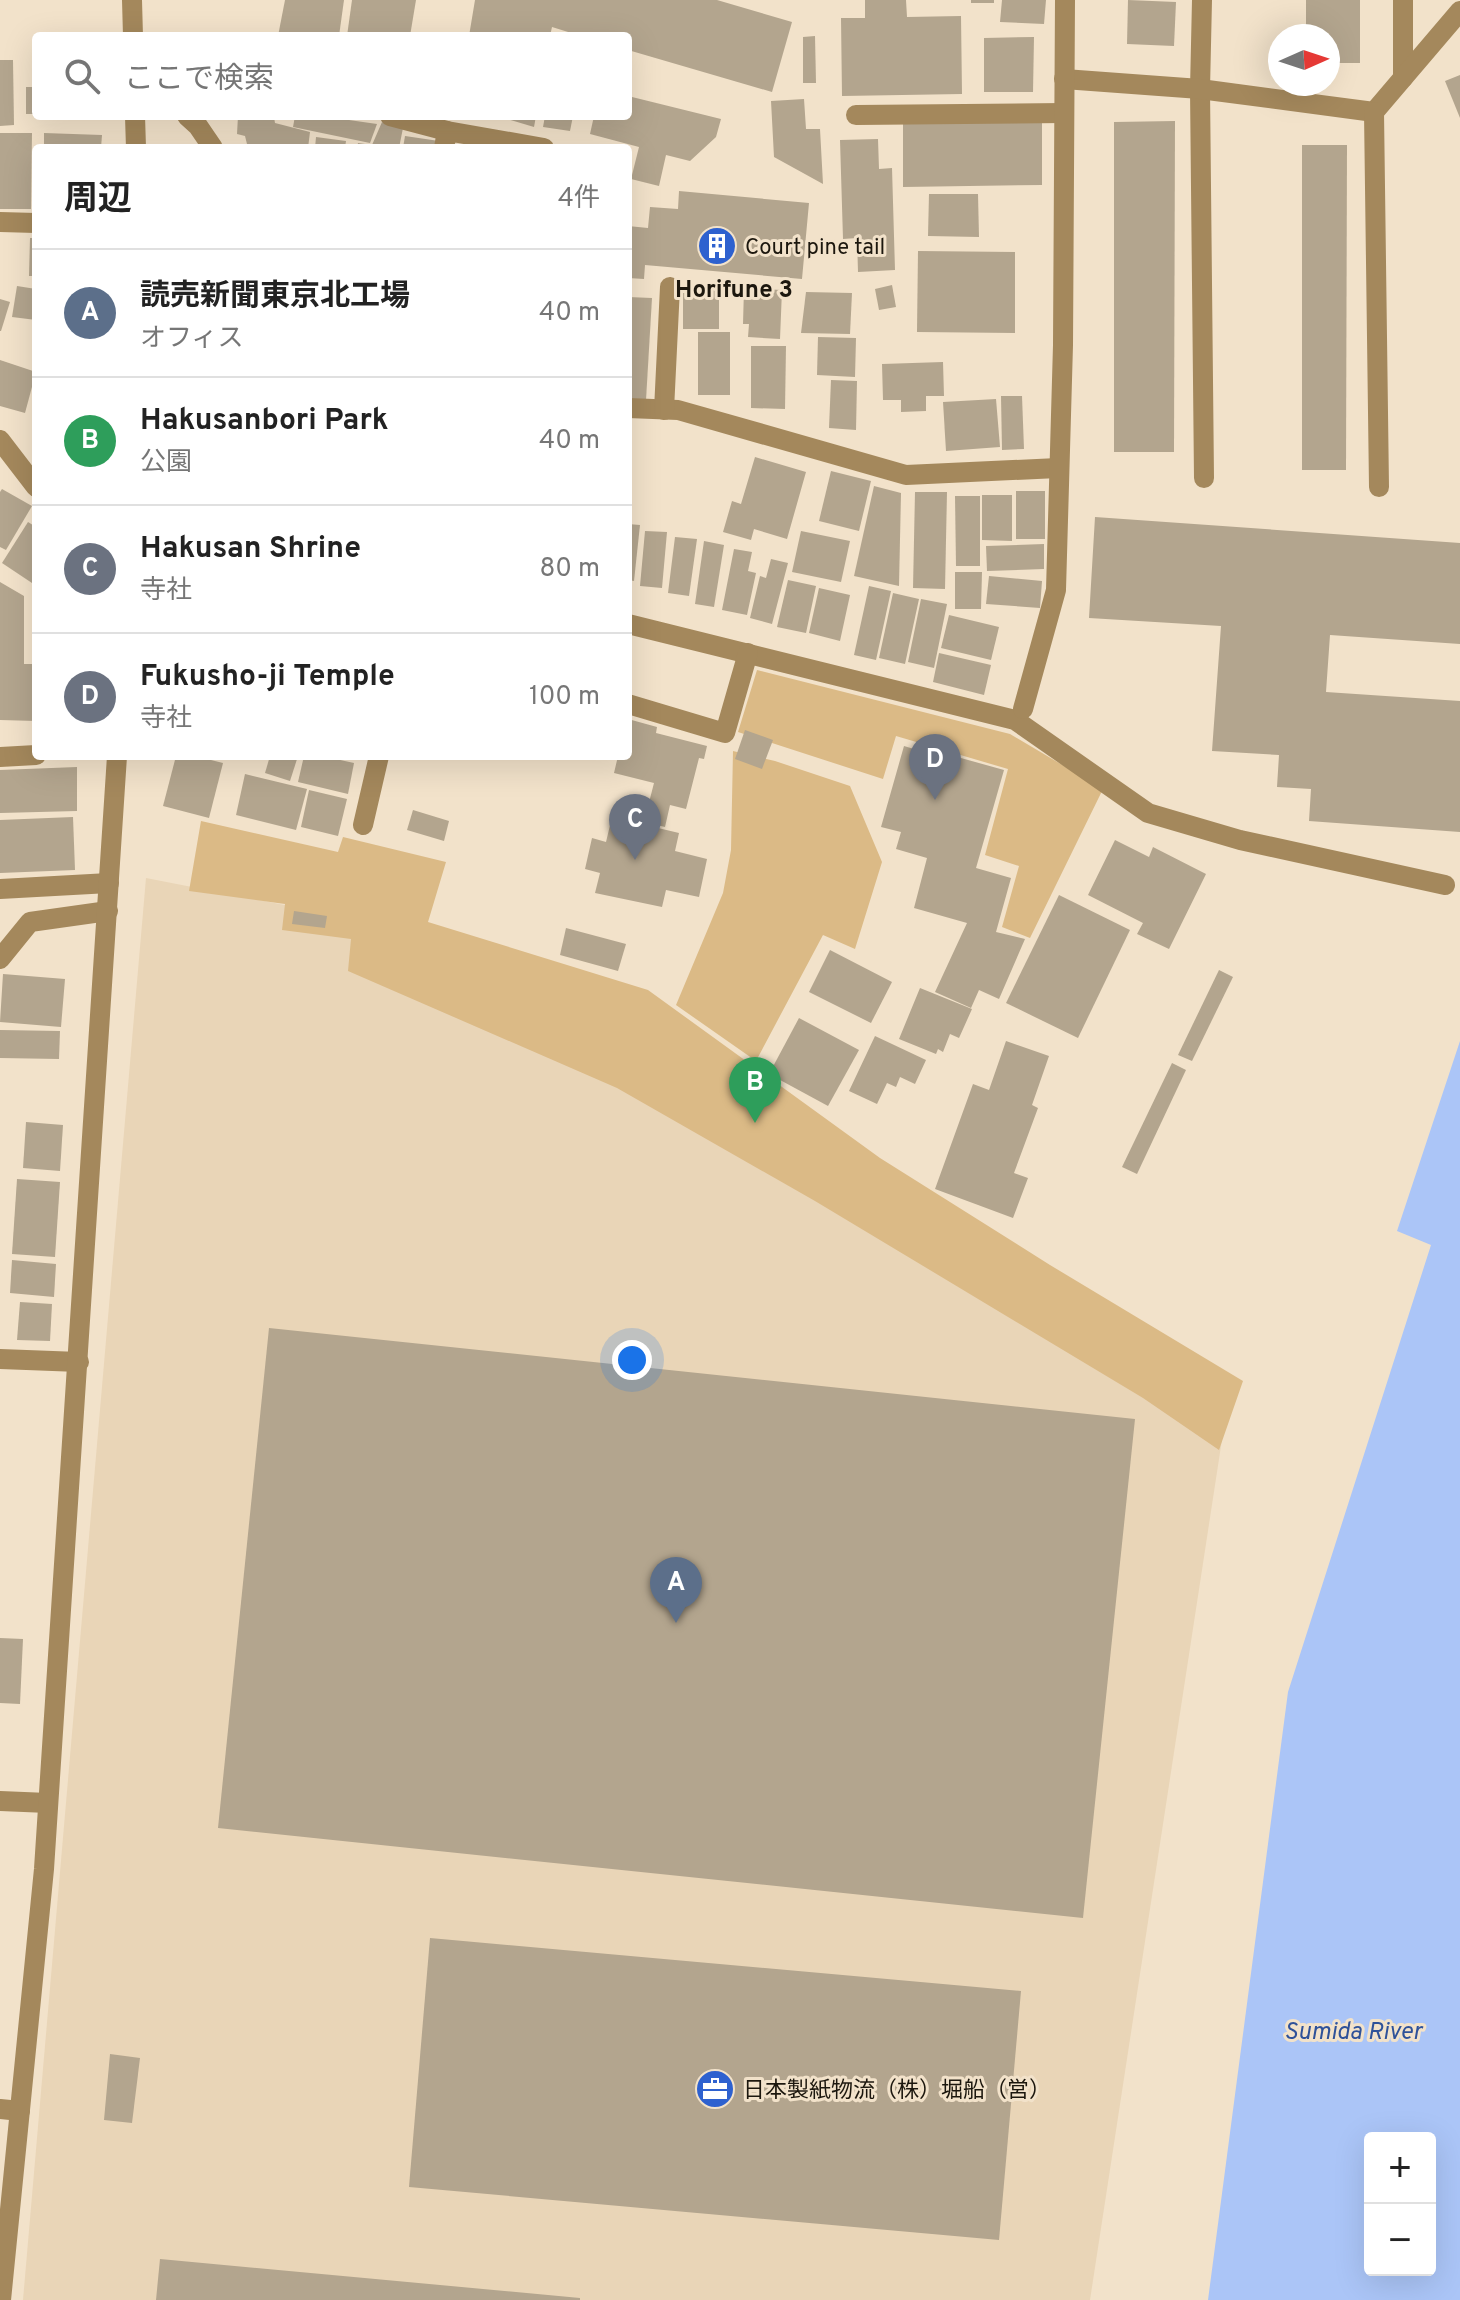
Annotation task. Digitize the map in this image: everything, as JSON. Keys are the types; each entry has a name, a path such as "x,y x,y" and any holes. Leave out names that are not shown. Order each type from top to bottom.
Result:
{"street":[{"path":"132,0 133,32"},
{"path":"1019,714 1056,590 1063,345 1065,0"},
{"path":"1202,0 1204,478"},
{"path":"1403,0 1403,78"},
{"path":"1379,487 1374,112 1460,11"},
{"path":"1064,79 1200,89 1374,112"},
{"path":"856,115 1064,113"},
{"path":"135,120 136,144"},
{"path":"198,120 211,144"},
{"path":"399,120 446,140 495,144"},
{"path":"0,222 32,223"},
{"path":"664,410 670,287"},
{"path":"632,408 678,410 906,475 1058,468"},
{"path":"0,440 32,482"},
{"path":"632,625 1019,714 1148,813 1240,840 1445,885"},
{"path":"632,705 725,733 748,653"},
{"path":"0,757 32,755"},
{"path":"1,2300 10,2110 48,1803 117,760"},
{"path":"363,825 378,760"},
{"path":"0,889 109,883"},
{"path":"0,959 30,922 108,911"},
{"path":"0,1359 79,1362"},
{"path":"0,1801 48,1803"}],"shaded area":[{"path":"757,670 1010,734 1103,789 1030,938 1002,927 1019,866 985,855 1008,769 896,736 883,779 738,732"},
{"path":"733,751 775,761 850,786 882,862 855,949 823,935 756,1061 676,1005 723,893 731,850"},
{"path":"201,821 338,852 343,837 446,862 428,922 648,990 880,1158 1243,1381 1219,1450 1143,1398 815,1201 617,1088 348,971 351,939 282,930 285,904 189,891"},
{"path":"146,878 361,920 1223,1433 1090,2300 23,2300"}],"water":[{"name":"Sumida River","path":"1460,1041 1460,2300 1208,2300 1288,1692 1431,1245 1397,1231"}],"building":[{"path":"285,0 344,0 340,32 279,32"},
{"path":"352,0 416,0 411,32 348,32"},
{"path":"475,0 717,0 792,22 772,92 632,51 632,32 568,32 552,27 551,32 470,32"},
{"path":"865,0 906,0 907,17 961,16 962,94 842,96 841,18 865,18"},
{"path":"971,0 994,0 994,3 971,3"},
{"path":"1002,0 1046,0 1044,24 1000,22"},
{"path":"1128,0 1176,2 1174,46 1127,44"},
{"path":"1306,0 1360,0 1360,63 1340,63 1340,24 1306,24"},
{"path":"815,36 816,83 803,83 803,37"},
{"path":"1034,37 1033,92 984,92 984,38"},
{"path":"0,60 13,60 14,125 0,126"},
{"path":"1460,75 1460,118 1445,81"},
{"path":"26,87 32,87 32,114 26,114"},
{"path":"632,97 721,119 716,137 690,161 666,155 659,186 632,179 639,147 590,134 593,120 632,120"},
{"path":"804,99 806,129 820,129 823,184 774,157 771,101"},
{"path":"238,120 274,120 275,123 310,132 308,144 247,144 245,136 237,134"},
{"path":"294,120 349,120 377,124 370,143 293,127"},
{"path":"510,120 535,120 534,127"},
{"path":"544,120 572,120 570,131 543,127"},
{"path":"1175,121 1174,452 1114,452 1114,122"},
{"path":"382,122 403,128 400,144 372,144"},
{"path":"1042,122 1042,185 903,187 903,123"},
{"path":"0,133 32,133 31,209 0,209"},
{"path":"44,133 102,135 101,144 44,144"},
{"path":"405,136 439,141 439,144 404,144"},
{"path":"316,137 346,141 346,144 315,144"},
{"path":"878,139 879,169 892,168 895,270 858,272 857,238 843,239 840,140"},
{"path":"1302,145 1347,145 1346,470 1302,470"},
{"name":"Court pine tail","path":"679,191 809,203 802,279 645,265 644,279 632,278 632,226 648,228 650,207 678,209"},
{"path":"929,194 978,194 979,237 928,236"},
{"path":"30,238 32,238 32,276 29,276"},
{"path":"918,251 1015,252 1015,333 917,332"},
{"path":"892,285 896,307 879,310 875,289"},
{"path":"17,286 32,288 32,320 12,317"},
{"path":"683,287 719,287 719,329 683,329"},
{"path":"744,288 782,290 780,339 748,337 749,324 743,324"},
{"path":"806,292 852,293 850,334 801,333"},
{"path":"632,297 652,298 646,400 632,399"},
{"path":"0,299 10,302 1,331 0,331"},
{"path":"698,332 730,332 730,395 698,395"},
{"path":"818,337 856,338 855,377 817,375"},
{"path":"751,346 786,346 785,409 751,408"},
{"path":"0,360 32,371 32,387 25,413 0,406"},
{"path":"943,362 944,396 926,396 926,411 901,412 901,400 883,400 882,364"},
{"path":"831,380 857,381 856,430 829,428"},
{"path":"1001,396 1022,396 1024,449 1002,450"},
{"path":"996,399 1000,447 946,451 943,402"},
{"path":"755,457 806,472 787,539 754,529 751,540 723,532 732,501 741,504"},
{"path":"831,471 871,481 859,531 819,521"},
{"path":"874,486 901,493 899,586 854,576"},
{"path":"2,489 32,506 6,550 0,547"},
{"path":"1016,491 1045,491 1045,539 1016,539"},
{"path":"915,492 947,492 945,589 913,588"},
{"path":"982,495 1012,495 1012,541 982,540"},
{"path":"955,496 980,496 980,566 956,566"},
{"path":"1095,517 1460,543 1460,644 1330,635 1326,692 1460,701 1460,832 1309,821 1311,789 1277,787 1279,755 1212,751 1221,626 1089,618"},
{"path":"28,522 32,524 32,583 2,563"},
{"path":"632,524 640,525 632,581"},
{"path":"645,531 667,532 662,588 640,586"},
{"path":"801,531 850,541 841,582 792,572"},
{"path":"675,537 697,539 689,596 668,593"},
{"path":"704,541 724,545 714,607 695,604"},
{"path":"1044,544 1044,569 987,571 986,546"},
{"path":"734,549 752,552 748,571 756,573 747,615 722,610"},
{"path":"771,559 788,563 772,624 750,618 760,576 766,578"},
{"path":"955,572 982,572 981,609 955,609"},
{"path":"989,576 1042,581 1040,608 986,604"},
{"path":"788,580 816,586 806,633 777,627"},
{"path":"0,582 24,596 24,664 32,664 32,721 0,720"},
{"path":"869,586 891,591 876,660 854,655"},
{"path":"819,588 850,595 840,641 809,633"},
{"path":"893,593 919,599 905,664 879,658"},
{"path":"921,599 947,604 934,668 908,662"},
{"path":"949,615 999,627 991,660 941,648"},
{"path":"939,653 991,665 984,695 933,682"},
{"path":"632,720 657,727 656,733 707,746 704,759 699,758 686,809 670,805 665,827 644,822 654,783 614,773 617,760 632,760"},
{"path":"745,730 773,740 762,769 735,759"},
{"path":"904,746 924,752 925,748 1004,770 976,868 1011,878 996,932 1025,939 999,999 979,990 971,1008 935,992 967,923 914,908 927,858 896,849 901,832 881,827"},
{"path":"175,760 223,763 209,818 163,806"},
{"path":"269,760 297,760 290,781 265,773"},
{"path":"303,760 354,763 348,794 298,782"},
{"path":"77,767 77,811 0,813 0,770"},
{"path":"245,774 307,789 296,830 236,815"},
{"path":"309,790 347,799 338,836 301,827"},
{"path":"413,810 449,821 444,841 407,830"},
{"path":"73,817 75,870 0,873 0,820"},
{"path":"612,817 679,833 675,851 707,859 699,897 666,890 662,907 595,893 600,873 585,869 592,838 606,842"},
{"path":"1115,840 1149,857 1153,847 1206,874 1169,949 1137,934 1143,923 1088,895"},
{"path":"1059,895 1130,930 1078,1038 1006,1003"},
{"path":"294,911 327,916 325,928 292,924"},
{"path":"566,928 626,944 618,971 560,955"},
{"path":"830,950 892,982 871,1023 809,992"},
{"path":"1219,970 1233,977 1192,1061 1178,1055"},
{"path":"3,974 65,979 61,1027 0,1022"},
{"path":"920,988 972,1009 959,1038 950,1034 943,1052 938,1049 936,1054 899,1039"},
{"path":"799,1018 859,1050 828,1106 769,1074"},
{"path":"0,1030 60,1031 59,1059 0,1058"},
{"path":"875,1036 926,1060 915,1084 900,1077 896,1087 887,1083 877,1104 849,1091"},
{"path":"1006,1041 1049,1056 1032,1105 1038,1108 1014,1173 1028,1178 1013,1218 935,1189 973,1084 989,1090"},
{"path":"1172,1063 1186,1070 1137,1174 1122,1167"},
{"path":"26,1122 63,1125 60,1171 23,1168"},
{"path":"17,1179 60,1182 55,1257 12,1254"},
{"path":"12,1260 56,1264 54,1297 10,1293"},
{"path":"20,1302 52,1304 50,1341 17,1340"},
{"path":"269,1328 1135,1419 1083,1918 218,1828"},
{"path":"0,1638 23,1639 20,1704 0,1703"},
{"name":"日本製紙物流（株）堀船（営）","path":"430,1938 1021,1991 999,2240 409,2187"},
{"path":"110,2054 140,2058 132,2123 104,2120"},
{"path":"160,2259 580,2298 580,2300 156,2300"}],"place":[{"name":"Court pine tail","path":"717,246"},
{"name":"Fukusho-ji Temple","path":"935,800"},
{"name":"Hakusan Shrine","path":"635,860"},
{"name":"Hakusanbori Park","path":"755,1123"},
{"name":"読売新聞東京北工場","path":"676,1623"},
{"name":"日本製紙物流（株）堀船（営）","path":"715,2089"}],"district":[{"name":"Horifune 3","path":"734,289"}]}
